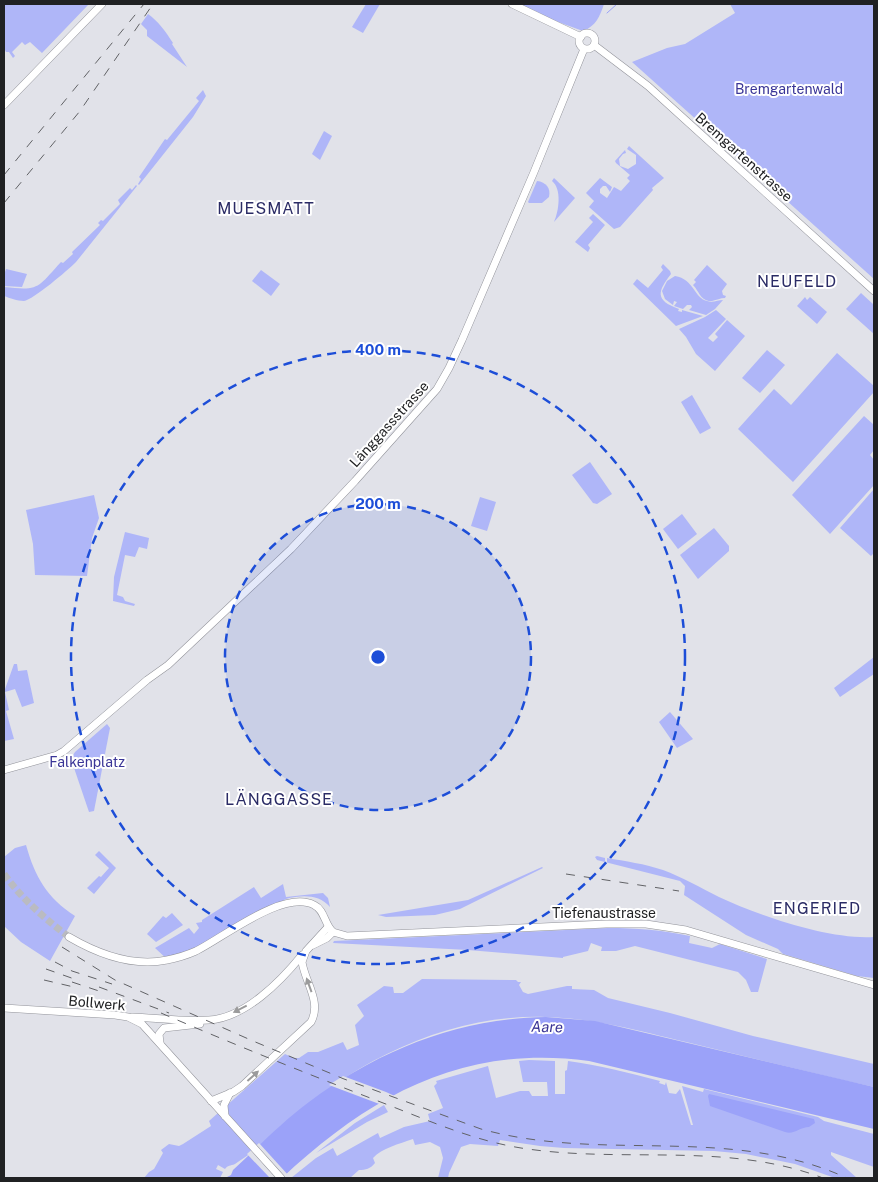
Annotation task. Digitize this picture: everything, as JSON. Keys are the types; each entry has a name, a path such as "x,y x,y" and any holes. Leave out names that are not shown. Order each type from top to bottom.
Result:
{"main road":[{"path":"4,104 102,4"},
{"path":"512,4 580,37"},
{"path":"584,34 591,34 594,38 594,46 584,49 580,45 580,37 584,34"},
{"name":"Bremgartenstrasse","path":"594,46 617,61 648,86 874,291"},
{"name":"Länggassstrasse","path":"4,770 57,755 64,751 175,659 291,549 438,388 450,368 528,187 584,49"},
{"path":"69,937 94,950 124,960 150,962 168,960 191,953 256,916 292,901 302,901 315,905 321,911 330,930 308,949 267,992 245,1008 231,1014 203,1023 164,1028 158,1034 158,1040 162,1045"},
{"name":"Tiefenaustrasse","path":"330,930 346,936 458,930 646,924 692,931 874,985"},
{"path":"211,1101 230,1093 252,1077 312,1021 315,1003 302,962 308,949"},
{"path":"290,970 296,968 303,969"},
{"name":"Bollwerk","path":"4,1008 128,1017 146,1027 281,1178"},
{"path":"128,1017 211,1020"},
{"path":"223,1112 224,1104 230,1093"}],"green space":[{"path":"4,4 89,4 42,53 30,42 25,45 22,42 12,52 15,56 13,58 4,48"},
{"path":"366,4 380,4 363,33 352,27"},
{"path":"516,4 604,4 597,20 583,31"},
{"name":"Bremgartenwald","path":"730,4 874,4 874,279 632,62 667,48 685,44 735,13"},
{"path":"148,14 165,31 187,67 147,36 147,30 141,24"},
{"path":"203,90 206,96 193,117 139,185 141,179 139,177 165,139 167,140 199,101 196,98"},
{"path":"324,131 332,136 320,160 312,154"},
{"path":"629,146 664,178 652,188 653,190 620,227 614,229 589,207 594,201 586,193 600,178 612,187 610,192 606,186 600,189 600,193 607,198 614,187 621,191 630,181 627,178 630,175 616,163 615,161 625,150 626,153 619,159 620,166 628,169 636,164 636,155 627,149"},
{"path":"554,178 575,198 554,222 559,200 557,189 552,181"},
{"path":"537,181 547,186 549,197 542,203 529,203 528,202"},
{"path":"136,185 76,262 58,278 35,296 24,301 4,296 4,287 32,288 42,282 61,262 63,263 73,254 72,252 100,225 98,223 101,220 103,221 120,204 118,200 130,188 132,190"},
{"path":"593,214 605,225 588,245 590,248 588,252 575,242 593,222 589,218"},
{"path":"663,264 671,274 661,290 662,298 665,302 679,309 678,311 682,312 682,310 703,316 676,326 633,284 637,279 648,288 663,270 661,267"},
{"path":"707,265 727,284 722,291 723,295 726,296 725,298 712,301 705,300 693,285 696,282 694,280"},
{"path":"6,269 27,274 22,287 4,286"},
{"path":"261,270 280,284 271,296 252,281"},
{"path":"675,276 690,284 699,296 707,301 723,300 706,315 689,310 692,307 691,305 687,305 683,309 674,306 677,302 674,301 673,305 665,299 662,291 667,281"},
{"path":"861,293 874,305 874,334 846,309"},
{"path":"805,297 807,300 810,297 827,312 817,324 797,306"},
{"path":"716,310 726,319 708,338 713,342 718,337 715,334 727,320 745,336 715,371 696,354 679,329"},
{"path":"767,350 785,365 760,393 742,378"},
{"path":"837,353 874,386 874,392 793,482 738,429 774,389 791,405"},
{"path":"692,395 711,428 700,434 681,402"},
{"path":"864,416 874,425 874,450 870,455 874,460 874,485 830,534 792,495"},
{"path":"590,462 612,494 597,504 593,503 572,475"},
{"path":"874,489 874,553 871,556 840,528"},
{"path":"94,495 99,518 92,538 87,576 35,575 33,544 26,510"},
{"path":"480,497 496,502 487,531 471,526"},
{"path":"682,514 697,534 678,549 663,529"},
{"path":"714,528 729,546 729,551 698,579 680,555"},
{"path":"125,532 149,538 147,549 139,547 135,557 125,555 117,595 123,597 125,601 135,604 134,606 113,601 114,577"},
{"path":"874,657 874,674 840,697 834,688"},
{"path":"14,664 17,664 18,671 27,670 34,703 22,707 15,689 5,692 9,710 6,711 14,739 4,741 4,692"},
{"path":"670,712 693,739 677,748 659,722"},
{"name":"Falkenplatz","path":"107,724 110,728 94,811 89,812 72,757 75,752"},
{"path":"26,845 43,886 57,902 75,916 50,961 21,942 4,926 4,857 15,848"},
{"path":"99,851 116,868 94,894 87,888 109,868 95,855"},
{"path":"595,857 605,858 605,862 607,862 607,858 663,870 719,897 774,919 837,935 874,937 874,978 857,976 783,954 778,949 746,935 684,895 685,886 680,881 597,860"},
{"path":"542,867 460,909 435,915 386,917 378,915 468,900"},
{"path":"283,884 286,897 323,893 328,898 330,907 321,900 310,897 286,899 197,950 168,960 155,948 189,928 194,934 199,928 196,923 202,922 202,920 254,887 261,898"},
{"path":"172,913 183,925 156,942 147,934 163,916 166,918"},
{"path":"629,928 680,934 690,936 689,943 712,948 720,944 767,959 758,992 751,992 746,980 738,972 635,946 616,951 601,951 602,947 591,943 588,951 563,958 468,950 333,943 334,941"},
{"path":"422,979 516,980 521,982 519,985 523,992 528,994 567,986 572,986 572,989 594,990 608,998 753,1036 874,1064 874,1087 599,1022 545,1017 508,1018 437,1033 403,1046 371,1063 339,1082 310,1103 254,1151 235,1164 225,1169 218,1165 216,1169 223,1172 220,1178 144,1178 154,1169 163,1153 161,1150 169,1144 179,1146 211,1126 209,1121 285,1054 299,1058 308,1052 318,1052 343,1042 347,1050 359,1045 355,1025 364,1016 357,1005 384,986 393,987 394,993 403,993"},
{"path":"519,1061 555,1061 555,1094 565,1094 565,1071 567,1070 568,1061 625,1072 660,1081 659,1083 665,1085 666,1082 669,1093 676,1094 680,1089 691,1125 693,1125 682,1086 703,1092 704,1089 818,1117 824,1121 874,1134 874,1167 831,1152 831,1155 857,1178 835,1178 795,1164 746,1154 714,1151 564,1148 500,1140 498,1146 470,1144 461,1147 448,1178 438,1178 443,1158 440,1147 430,1142 415,1145 413,1139 381,1152 373,1158 375,1163 371,1167 359,1170 350,1178 291,1178 316,1158 333,1148 337,1156 378,1133 380,1138 404,1127 430,1121 428,1114 443,1108 434,1086 437,1083 436,1081 488,1066 496,1098 520,1091 529,1091 532,1096 548,1096 547,1082 523,1082"},
{"path":"384,1105 388,1112 367,1122 316,1153 355,1123"}],"water":[{"name":"Aare","path":"546,1017 595,1021 874,1087 874,1129 589,1061 544,1058 501,1060 460,1069 422,1082 385,1100 350,1122 316,1148 282,1178 225,1178 231,1175 233,1170 289,1118 335,1083 363,1067 421,1040 451,1031 482,1023"},
{"path":"709,1094 814,1119 815,1123 809,1127 788,1133 710,1106"}],"pier":[{"path":"343,1076 397,1097 382,1105 329,1085"},
{"path":"259,1143 289,1176 286,1178 270,1178 247,1154"}],"waterway":[{"path":"607,13 617,4"}],"tunnel":[{"path":"4,874 34,908 69,937"}],"railway":[{"path":"4,175 144,4"},
{"path":"4,203 80,111 153,4"},
{"path":"566,874 679,891"},
{"path":"62,947 115,980 253,1041 344,1079 481,1129 527,1139 573,1143 711,1148 757,1152 802,1162 847,1178"},
{"path":"55,962 72,971 112,984"},
{"path":"46,969 80,981"},
{"path":"44,980 78,988"},
{"path":"72,982 105,993"},
{"path":"99,987 169,1013"},
{"path":"161,1013 431,1122 484,1140 521,1148 559,1152 711,1156 749,1160 786,1167 823,1178"}],"district":[{"name":"MUESMATT","path":"266,208"},
{"name":"NEUFELD","path":"797,281"},
{"name":"LÄNGGASSE","path":"279,799"},
{"name":"ENGERIED","path":"817,908"}]}
